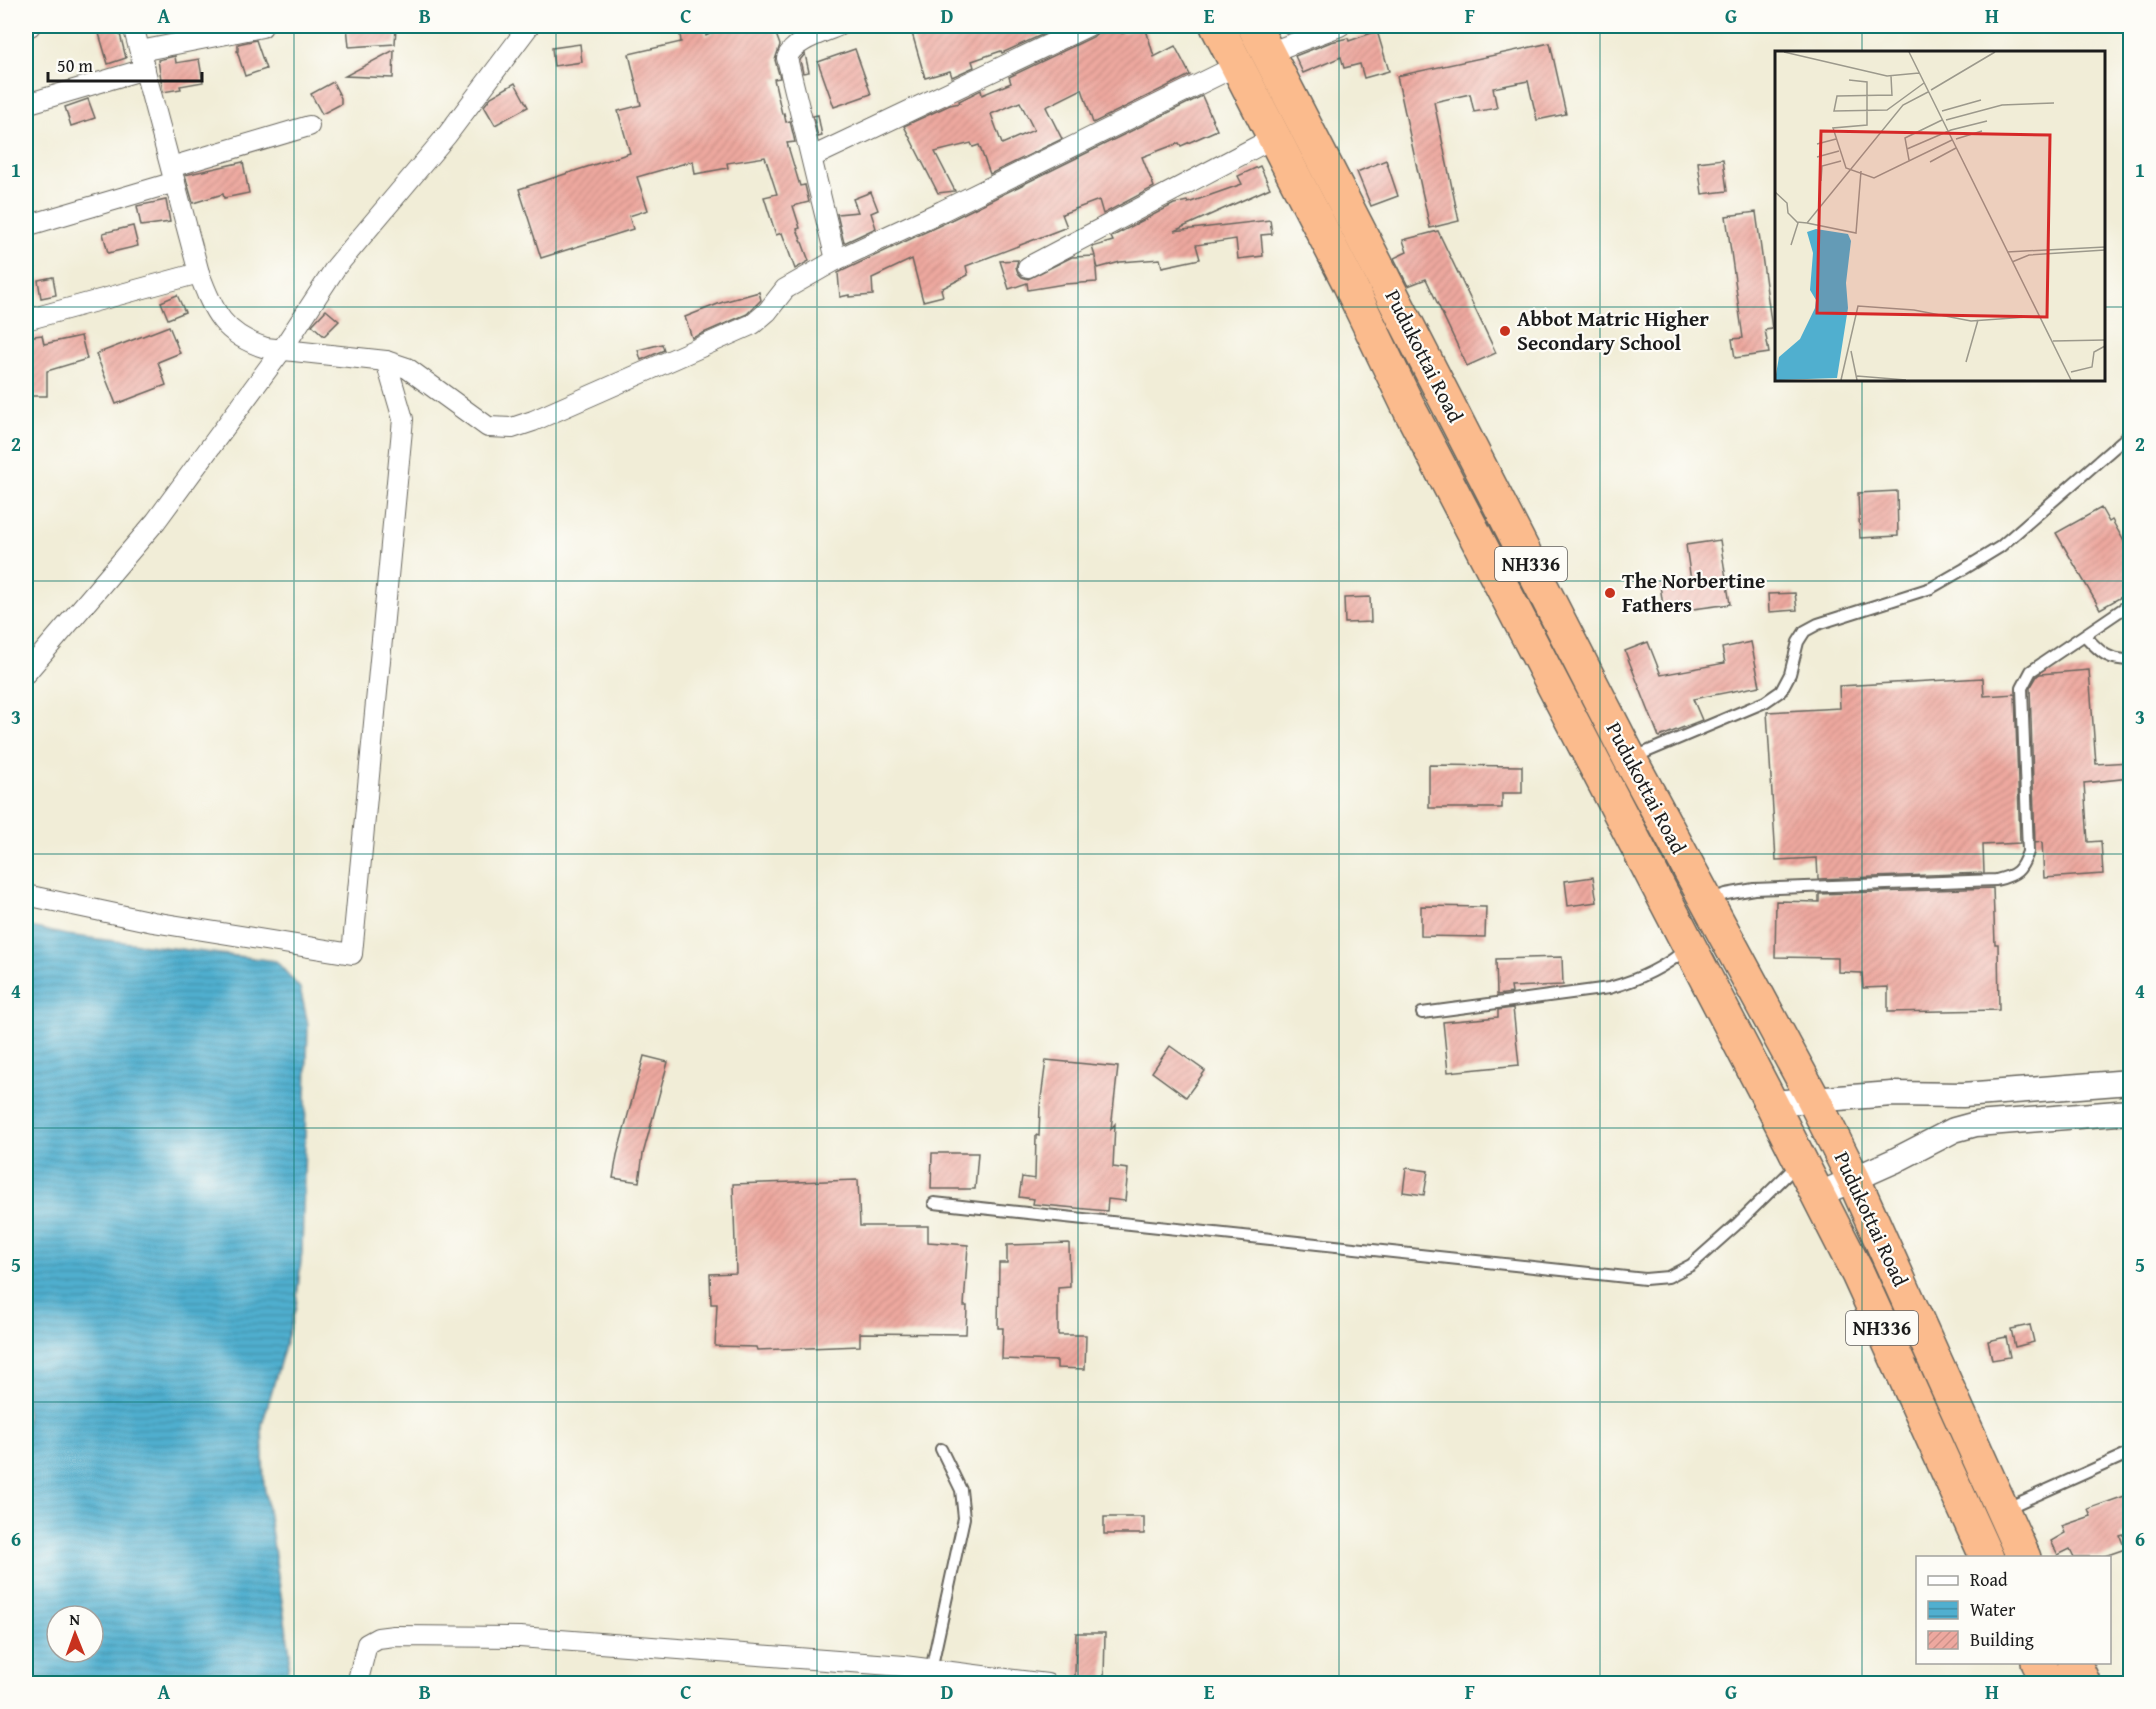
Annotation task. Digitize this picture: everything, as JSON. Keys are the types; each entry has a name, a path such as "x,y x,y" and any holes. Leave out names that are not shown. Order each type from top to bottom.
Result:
{"highway":[{"name":"Pudukottai Road","path":"1217,26 1348,281 1410,410 1858,1274 1987,1556"},
{"name":"Pudukottai Road","path":"1261,39 1630,759 1814,1100 1854,1180 2024,1556"},
{"path":"1410,410 1441,390"},
{"path":"2039,1664 2049,1683"},
{"path":"2075,1664 2084,1683"}],"street":[{"path":"26,27 30,26"},
{"path":"133,26 199,273 215,312 222,322 248,343 281,351 309,351 386,361 407,368 488,427 512,428 533,421 753,324 767,312 785,289 836,260 952,206 1238,65"},
{"path":"26,673 156,521 281,351 336,267 447,135 529,26"},
{"path":"836,260 787,58 790,50 797,45 838,26"},
{"path":"812,157 1088,26"},
{"path":"1261,39 1340,26"},
{"path":"26,104 142,60 262,27"},
{"path":"26,226 309,126"},
{"path":"1028,267 1275,137"},
{"path":"26,320 199,273"},
{"path":"26,895 153,922 352,954 403,419 386,361"},
{"path":"1771,1103 1892,1094 1963,1095 2130,1082"},
{"path":"1818,1196 1954,1130 1976,1124 2130,1112"},
{"path":"357,1683 367,1644 378,1638 394,1636 520,1637 932,1670 1047,1683"}],"lane":[{"path":"1630,759 1765,702 1781,691 1790,674 1798,642 1805,631 1818,624 1930,588 1964,569 2000,547 2130,434"},
{"path":"1706,901 1726,894 1754,889 1996,880 2013,876 2023,866 2028,852 2022,688 2031,671 2130,603"},
{"path":"2085,636 2104,655 2117,660 2130,660"},
{"path":"1422,1013 1609,988 1636,980 1654,971 1671,962 1689,947"},
{"path":"934,1203 1645,1279 1668,1277 1691,1264 1736,1225 1801,1161"},
{"path":"932,1670 964,1518 960,1490 941,1449"},
{"path":"2003,1510 2130,1452"}],"water":[{"path":"26,926 66,935 276,961 300,988 308,1024 302,1252 296,1307 262,1425 264,1484 290,1653 286,1683 26,1683"}],"building":[{"path":"118,26 126,58 108,64 98,30"},
{"path":"347,26 396,26 395,44 349,47"},
{"path":"679,26 704,26 706,36 726,26 773,26 780,45 775,60 780,78 774,79 782,114 784,113 786,122 790,121 795,142 787,143 800,186 805,185 809,202 793,206 800,228 797,229 809,261 795,269 782,233 776,235 764,197 777,194 765,157 727,163 728,168 695,174 693,161 637,177 648,210 629,216 633,229 541,258 519,189 630,153 618,111 641,105 629,54 681,42"},
{"path":"910,26 1061,26 1002,53 1001,51 972,61 974,67 952,77 950,71 925,78"},
{"path":"1100,26 1118,26 1122,33 1145,26 1154,57 1175,46 1190,75 1093,123 1082,89 1046,107 1062,139 990,174 979,145 973,147 971,143 935,152 955,191 938,193 904,126 950,105 960,103 959,101 981,90 982,95 1011,83 1009,77 1093,37","holes":["1020,102 1034,130 1002,144 991,114"]},
{"path":"1282,26 1307,26 1286,33"},
{"path":"1377,31 1389,71 1364,78 1360,64 1344,68 1341,57 1303,73 1295,56 1331,42 1348,38 1349,41"},
{"path":"256,40 266,69 245,76 237,51 238,44"},
{"path":"1550,43 1566,114 1537,120 1528,81 1493,88 1497,108 1474,112 1470,94 1434,102 1459,221 1430,228 1397,76"},
{"path":"580,44 582,62 554,66 552,48"},
{"path":"855,49 871,94 834,107 818,62"},
{"path":"394,50 393,78 345,76"},
{"path":"805,54 809,72 803,73 800,60"},
{"path":"175,56 176,63 199,59 203,82 163,92 158,60"},
{"path":"333,82 341,98 341,104 322,114 311,94"},
{"path":"515,83 528,107 495,125 484,106 491,97"},
{"path":"1202,96 1217,130 1181,146 1179,143 1142,157 1154,187 1103,214 1099,200 1062,214 1067,227 966,266 968,275 941,289 943,296 923,301 912,259 872,278 873,295 840,297 838,273 947,222"},
{"path":"88,99 95,118 71,126 65,107"},
{"path":"818,115 822,136 818,137 813,116"},
{"path":"1723,159 1727,191 1702,194 1698,162"},
{"path":"1386,160 1398,196 1371,206 1357,172"},
{"path":"243,162 249,193 224,198 223,194 193,203 185,175"},
{"path":"1260,166 1270,188 1174,231 1270,220 1272,234 1261,235 1263,256 1238,259 1236,239 1196,245 1200,259 1162,267 1160,259 1120,262 1098,268 1095,257 1097,282 1064,284 1028,290 1027,283 1009,289 1000,261 1018,260 1016,267 1018,273 1028,279 1072,257 1095,256 1092,247 1113,241 1111,237 1174,204 1187,201 1188,203 1242,184 1238,176"},
{"path":"871,192 878,210 871,213 876,228 844,243 837,214 858,212 853,199"},
{"path":"166,200 170,222 141,226 137,206"},
{"path":"1756,212 1772,329 1765,330 1769,353 1735,358 1732,339 1743,338 1726,216"},
{"path":"133,226 138,246 108,253 103,233"},
{"path":"1438,231 1496,353 1467,366 1426,279 1408,286 1394,258 1407,252 1403,240"},
{"path":"53,277 56,295 41,298 38,280"},
{"path":"759,292 761,300 747,314 692,338 685,317 723,302"},
{"path":"177,295 185,312 168,319 161,302"},
{"path":"326,310 339,321 324,336 312,325"},
{"path":"169,326 180,353 158,362 166,385 116,404 96,354"},
{"path":"42,335 44,344 81,336 87,359 47,371 47,396 27,396 26,337"},
{"path":"662,344 664,350 641,360 638,350"},
{"path":"1897,491 1898,536 1860,538 1858,493"},
{"path":"2101,508 2109,522 2112,520 2130,552 2130,592 2100,609 2056,533"},
{"path":"1720,540 1730,604 1664,613 1660,585 1691,581 1686,545"},
{"path":"1795,593 1797,610 1769,612 1768,594"},
{"path":"1370,597 1371,622 1345,623 1344,598"},
{"path":"1648,642 1661,675 1725,663 1722,648 1751,642 1760,686 1693,699 1702,720 1659,737 1625,651"},
{"path":"2089,670 2096,764 2130,762 2130,778 2084,783 2088,842 2101,841 2103,874 2044,878 2042,842 2035,843 2030,688 2040,674"},
{"path":"1983,678 1984,696 2015,694 2020,843 1983,845 1984,873 1818,879 1817,858 1776,860 1767,712 1840,708 1839,686"},
{"path":"1429,765 1522,766 1522,793 1502,793 1502,808 1429,808"},
{"path":"1593,877 1597,902 1568,906 1565,881"},
{"path":"1993,888 1995,944 1998,944 1999,1010 1888,1012 1888,987 1863,988 1862,973 1838,972 1838,958 1775,957 1776,901 1819,902 1819,894"},
{"path":"1421,906 1486,907 1485,937 1421,936"},
{"path":"1562,957 1563,985 1511,987 1512,993 1497,995 1496,959"},
{"path":"1513,1008 1519,1065 1448,1072 1443,1022 1498,1017 1498,1010"},
{"path":"1170,1046 1205,1071 1186,1097 1152,1072"},
{"path":"644,1056 668,1062 643,1154 639,1182 613,1178"},
{"path":"1046,1060 1118,1067 1111,1129 1115,1124 1113,1167 1128,1169 1125,1201 1108,1199 1107,1211 1033,1204 1034,1199 1019,1197 1022,1177 1035,1179 1036,1135 1039,1136"},
{"path":"932,1153 978,1153 975,1189 931,1189"},
{"path":"1406,1168 1428,1171 1424,1195 1403,1192"},
{"path":"858,1180 860,1226 928,1226 928,1242 968,1245 964,1306 967,1306 966,1334 860,1333 860,1346 757,1350 756,1347 715,1346 717,1304 711,1304 710,1274 736,1273 733,1184"},
{"path":"1069,1243 1070,1287 1058,1288 1058,1335 1086,1335 1085,1369 1057,1368 1057,1361 1002,1359 1003,1328 998,1328 999,1263 1007,1263 1007,1245"},
{"path":"2030,1325 2034,1342 2015,1347 2011,1329"},
{"path":"2006,1337 2010,1357 1992,1360 1988,1341"},
{"path":"2130,1494 2130,1533 2120,1536 2125,1549 2105,1556 2074,1556 2070,1549 2058,1555 2051,1541 2065,1533 2062,1526 2091,1516 2088,1509"},
{"path":"1104,1517 1144,1517 1144,1534 1104,1534"},
{"path":"1076,1633 1105,1633 1104,1679 1075,1678"}],"place":[{"name":"Abbot Matric Higher Secondary School","path":"1505,331"},
{"name":"The Norbertine Fathers","path":"1610,593"}]}
